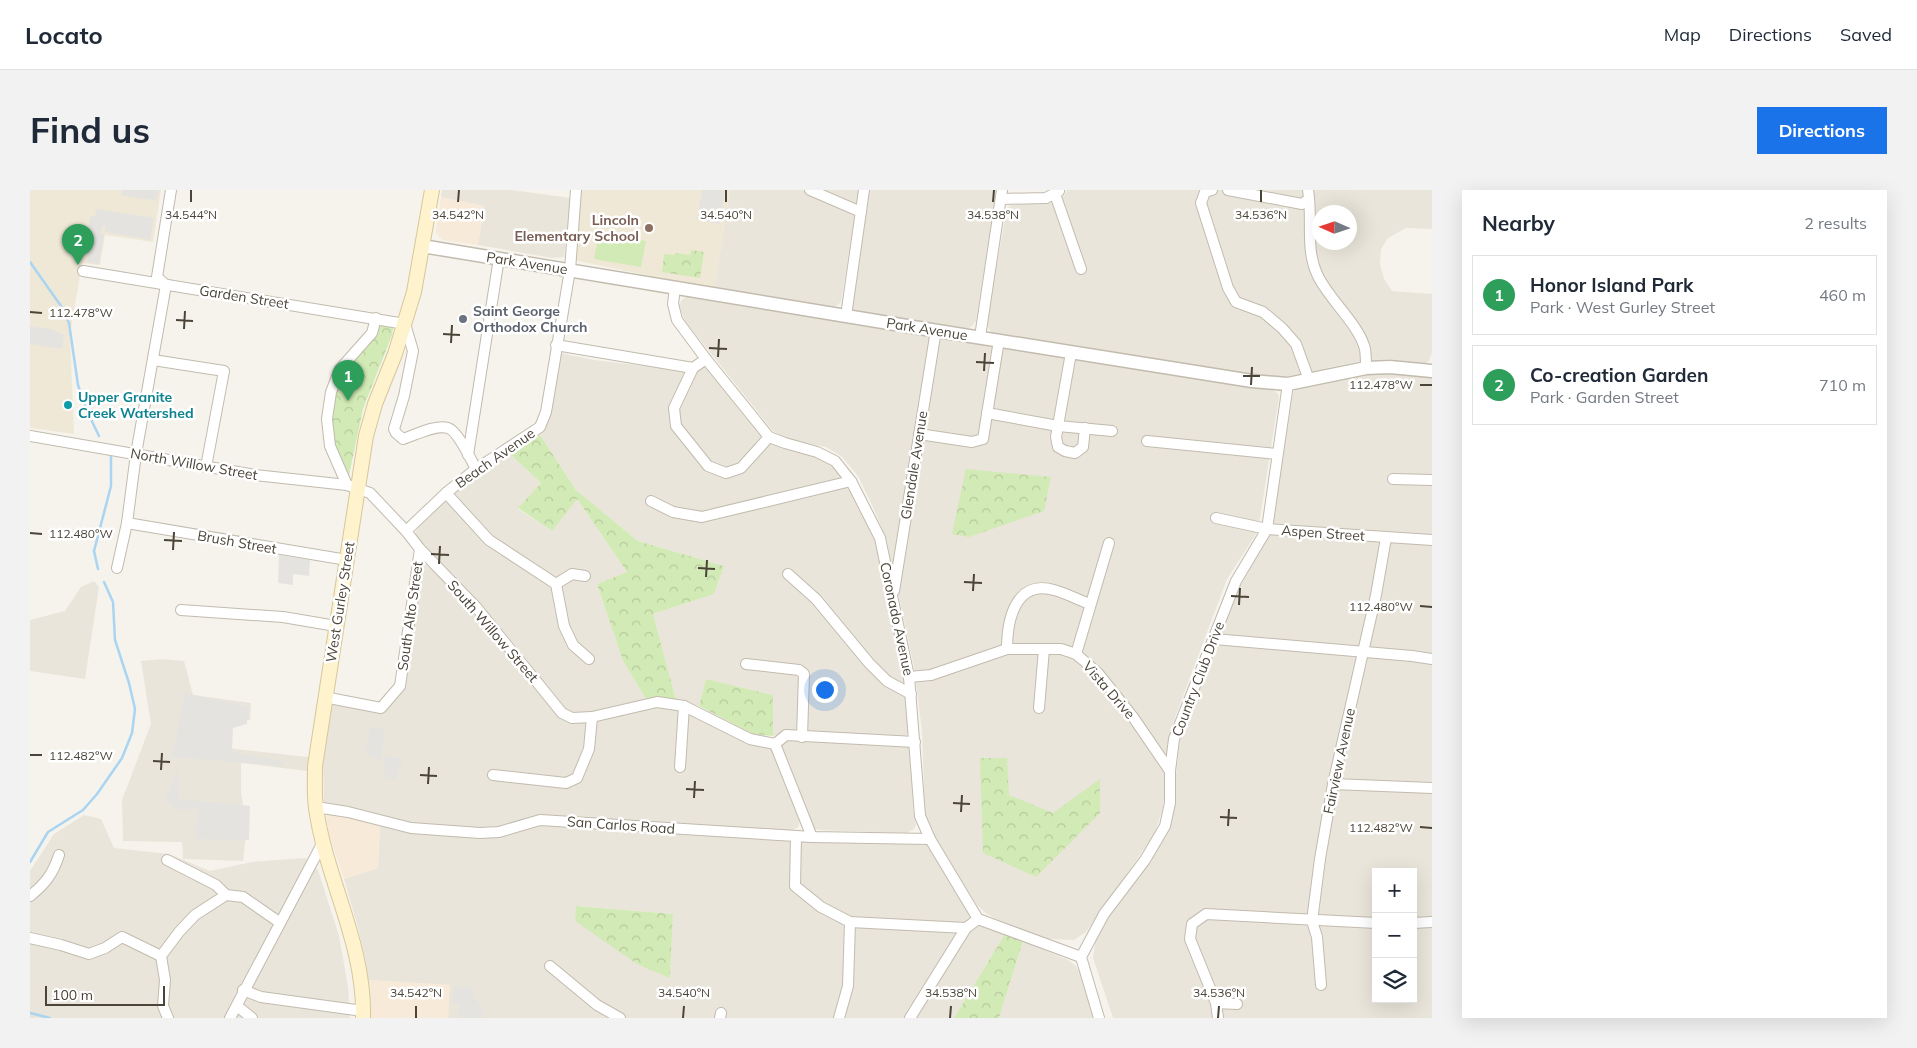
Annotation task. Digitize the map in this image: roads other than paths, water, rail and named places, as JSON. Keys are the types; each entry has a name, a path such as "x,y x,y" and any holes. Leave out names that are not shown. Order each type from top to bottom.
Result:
{"main road":[{"name":"West Gurley Street","path":"363,1014 360,975 354,940 323,842 316,807 315,766 324,698 347,560 352,487 375,404 395,354 414,292 432,190"}],"street":[{"path":"117,568 127,523 136,454 166,285 157,277 171,190"},
{"name":"Beach Avenue","path":"406,531 446,493 476,469 540,427 546,412 570,270 576,190"},
{"path":"810,190 861,212"},
{"path":"846,316 864,190"},
{"path":"1212,190 1205,192 1201,203 1228,288 1236,302 1263,312 1296,344 1309,380"},
{"path":"1228,190 1302,204 1310,193"},
{"path":"980,337 1002,195 1046,198 1057,192 1081,269"},
{"path":"1310,193 1310,249 1317,273 1335,304 1358,333 1365,349 1366,368"},
{"name":"Park Avenue","path":"422,246 1252,381 1288,384 1366,368 1390,367 1432,371"},
{"path":"468,455 499,258"},
{"name":"Garden Street","path":"83,271 405,324"},
{"path":"675,287 673,304 677,320 769,437 741,468 726,473 708,466 676,426 674,408 693,368 706,359"},
{"path":"352,487 330,446 327,418 331,392 340,369 372,333 376,318"},
{"path":"405,324 414,351 404,396 394,428 396,433 403,438 432,429 448,428 456,433 476,469"},
{"name":"Glendale Avenue","path":"893,599 936,330"},
{"path":"919,434 972,442 983,439 999,340"},
{"path":"556,345 693,368"},
{"path":"1071,352 1056,437 1058,447 1075,453 1083,447 1085,428"},
{"path":"153,360 224,371 206,467"},
{"name":"Country Club Drive","path":"1081,957 1104,914 1145,860 1165,826 1170,803 1170,771 1174,739 1236,581 1267,529 1288,384"},
{"path":"987,413 1058,426 1112,430"},
{"name":"North Willow Street","path":"30,436 206,467 289,480 352,487"},
{"name":"Coronado Avenue","path":"769,437 818,452 835,461 851,481 880,538 910,677 920,816 930,839 978,918"},
{"path":"1147,441 1277,454"},
{"path":"1394,479 1432,480"},
{"path":"651,502 673,512 702,516 851,481"},
{"name":"South Willow Street","path":"352,487 370,493 406,531 420,549 476,608 562,713 572,718 592,717 657,702 684,706 750,739 775,744"},
{"path":"446,493 489,540 556,584 564,626 573,645 589,659"},
{"name":"Aspen Street","path":"1216,518 1267,529 1432,540"},
{"name":"Brush Street","path":"127,523 347,560"},
{"name":"Fairview Avenue","path":"1321,985 1317,938 1312,921 1320,859 1333,784 1376,595 1386,538"},
{"path":"1076,654 1109,543"},
{"name":"South Alto Street","path":"324,698 381,708 400,686 420,549"},
{"path":"556,584 572,574 585,576"},
{"path":"788,574 816,599 887,682 912,694"},
{"path":"1007,649 1007,631 1019,598 1033,589 1052,589 1090,604"},
{"path":"181,610 283,617 336,626"},
{"path":"1214,639 1432,659"},
{"name":"Vista Drive","path":"910,677 931,675 1007,649 1061,648 1076,654 1098,673 1134,717 1170,771"},
{"path":"1039,708 1044,649"},
{"path":"746,664 799,670 804,674 802,737"},
{"path":"680,767 684,706"},
{"path":"493,775 566,783 576,778 589,749 592,717"},
{"path":"812,837 775,744 786,735 915,742"},
{"path":"1333,784 1432,788"},
{"name":"San Carlos Road","path":"316,807 348,812 411,828 480,833 499,832 540,820 812,837 930,839"},
{"path":"796,836 795,886 821,907 850,922 966,928"},
{"path":"230,1018 279,922 323,842"},
{"path":"30,896 43,886 53,873 59,855"},
{"path":"167,860 216,885 226,895 243,897 279,922"},
{"path":"168,1018 163,1006 165,980 161,956 195,915 226,895"},
{"path":"1218,1018 1216,1003 1190,939 1192,924 1206,914 1372,924"},
{"path":"910,1018 966,928 978,918 1081,957 1099,1018"},
{"path":"839,1018 848,986 850,922"},
{"path":"1417,923 1432,922"},
{"path":"30,938 89,954 105,948 122,937 161,956"},
{"path":"550,966 597,1005 618,1018"},
{"path":"244,990 261,997 363,1014"},
{"path":"1216,1003 1237,1004"},
{"path":"237,1006 252,1018"}],"waterway":[{"path":"30,262 61,306 69,323 78,385 86,409 99,436"},
{"path":"98,569 94,551 111,486 111,456"},
{"path":"30,862 48,832 83,810 97,794 122,758 132,733 135,709 115,640 113,602 104,582"},
{"path":"30,1013 50,1018"}],"place":[{"name":"Lincoln Elementary School","path":"649,228"},
{"name":"Co-creation Garden","path":"78,265"},
{"name":"Saint George Orthodox Church","path":"463,319"},
{"name":"Honor Island Park","path":"348,401"},
{"name":"Upper Granite Creek Watershed","path":"68,405"}]}
